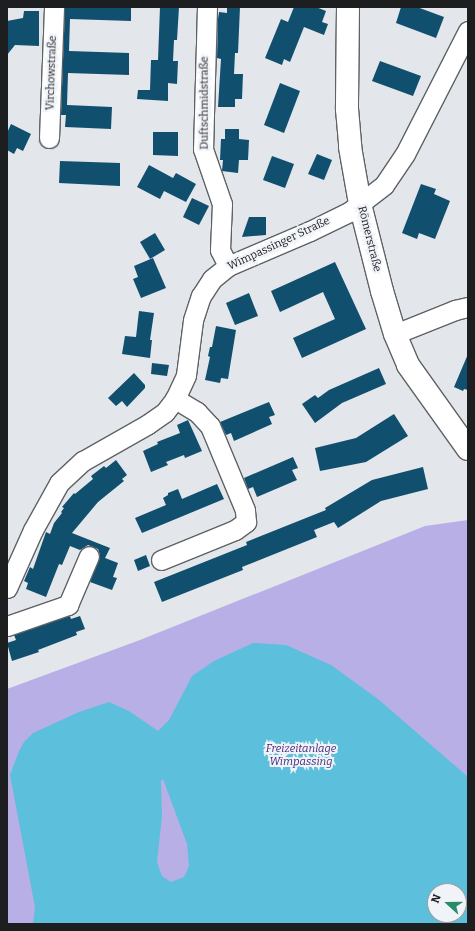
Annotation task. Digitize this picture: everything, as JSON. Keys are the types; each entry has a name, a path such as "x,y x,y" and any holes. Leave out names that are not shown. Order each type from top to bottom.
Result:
{"main road":[{"name":"Römerstraße","path":"348,7 348,128 360,204 382,291 395,334 408,365 468,449"}],"street":[{"name":"Virchowstraße","path":"49,138 54,7"},
{"name":"Duftschmidstraße","path":"207,7 203,149 222,204 220,250 228,266"},
{"name":"Wimpassinger Straße","path":"7,588 33,530 60,482 83,461 148,424 165,412 175,398 186,376 193,320 201,296 212,279 228,266 310,231 360,204 384,185 405,154 468,31"},
{"path":"395,334 455,310 468,307"},
{"path":"161,560 235,530 246,522 245,510 210,426 197,412 175,398"},
{"path":"7,626 68,605 89,556"}],"green space":[{"name":"Freizeitanlage Wimpassing","path":"468,520 468,924 7,924 7,689 140,640 425,526"}],"water":[{"name":"Freizeitanlage Wimpassing","path":"253,643 286,645 331,665 378,699 468,777 468,924 33,924 35,907 10,775 24,742 33,733 79,712 109,702 129,711 158,731 169,720 192,676 214,661","holes":["163,779 187,844 189,866 184,877 171,882 162,876 157,862 162,816 161,781"]}],"building":[{"path":"65,7 131,7 131,21 70,19 69,51 129,53 129,75 68,73 67,105 112,107 111,129 65,127 66,115 61,115"},
{"path":"160,7 179,7 177,40 174,40 173,61 178,61 177,84 168,83 168,101 137,99 138,90 150,90 151,60 158,60"},
{"path":"227,7 240,7 238,53 235,53 234,74 243,74 242,99 235,99 235,107 218,107 221,59 217,58 218,19 219,12 227,13"},
{"path":"294,7 316,7 326,11 322,22 328,24 324,35 304,27 290,62 284,59 282,65 265,58 281,19 288,22"},
{"path":"401,7 417,7 444,17 436,38 396,23"},
{"path":"24,11 39,11 39,46 15,45 7,55 7,21 23,18"},
{"path":"380,61 421,76 413,96 372,81"},
{"path":"280,83 300,91 284,133 264,125"},
{"path":"11,124 31,134 23,151 17,148 14,154 7,150 7,133"},
{"path":"225,129 239,129 239,139 249,140 248,160 239,160 238,173 222,171 223,160 220,160 221,139 225,139"},
{"path":"153,132 178,132 178,156 153,155"},
{"path":"317,154 332,160 324,180 308,174"},
{"path":"272,156 294,164 285,188 263,180"},
{"path":"60,161 120,163 120,186 59,183"},
{"path":"149,165 173,178 176,173 196,184 186,202 164,191 160,199 137,187"},
{"path":"421,184 436,189 434,194 450,201 435,239 419,233 417,239 402,233"},
{"path":"192,198 209,206 199,225 183,217"},
{"path":"249,217 266,217 266,235 242,237"},
{"path":"155,233 165,250 150,259 140,242"},
{"path":"153,258 166,288 141,298 133,279 138,277 134,266"},
{"path":"335,262 366,329 302,358 293,338 335,319 323,292 280,312 271,291"},
{"path":"249,293 258,316 235,325 226,303"},
{"path":"139,311 154,313 150,340 152,340 150,358 122,354 125,336 136,337"},
{"path":"216,326 236,330 228,379 221,378 220,383 205,380 210,357 208,356 210,347 212,347"},
{"path":"468,354 468,390 464,389 463,391 454,387"},
{"path":"152,363 169,365 167,376 151,374"},
{"path":"379,368 386,384 342,403 315,423 302,404 315,395 318,398 329,390"},
{"path":"134,373 145,385 145,388 127,407 122,401 116,406 108,398"},
{"path":"269,402 275,415 269,417 272,424 234,441 231,433 226,435 220,422"},
{"path":"394,414 408,436 366,462 320,471 315,448 356,438"},
{"path":"188,420 202,451 185,458 184,455 166,462 168,465 151,472 143,451 158,444 157,442 180,433 177,425"},
{"path":"293,457 298,468 292,470 297,480 257,497 253,487 248,489 244,478"},
{"path":"116,460 127,475 122,479 124,481 98,502 72,533 110,548 105,558 118,563 113,577 117,578 112,590 90,582 100,555 98,549 88,545 80,550 70,546 62,565 59,564 46,597 26,589 28,583 24,581 30,567 33,569 46,532 50,534 54,523 62,513 61,512 64,508 62,507 74,493 75,494 93,479 91,476 104,466 106,468"},
{"path":"423,467 428,489 381,501 338,528 334,522 314,530 317,537 242,567 243,570 162,602 154,582 247,545 246,542 326,510 325,508 372,480"},
{"path":"217,484 224,499 142,533 135,518 166,505 163,498 168,495 168,493 178,489 182,499"},
{"path":"146,555 150,566 138,571 134,560"},
{"path":"70,616 71,619 80,616 85,629 76,632 77,635 38,650 39,652 12,661 7,643 16,640 14,635"}]}
